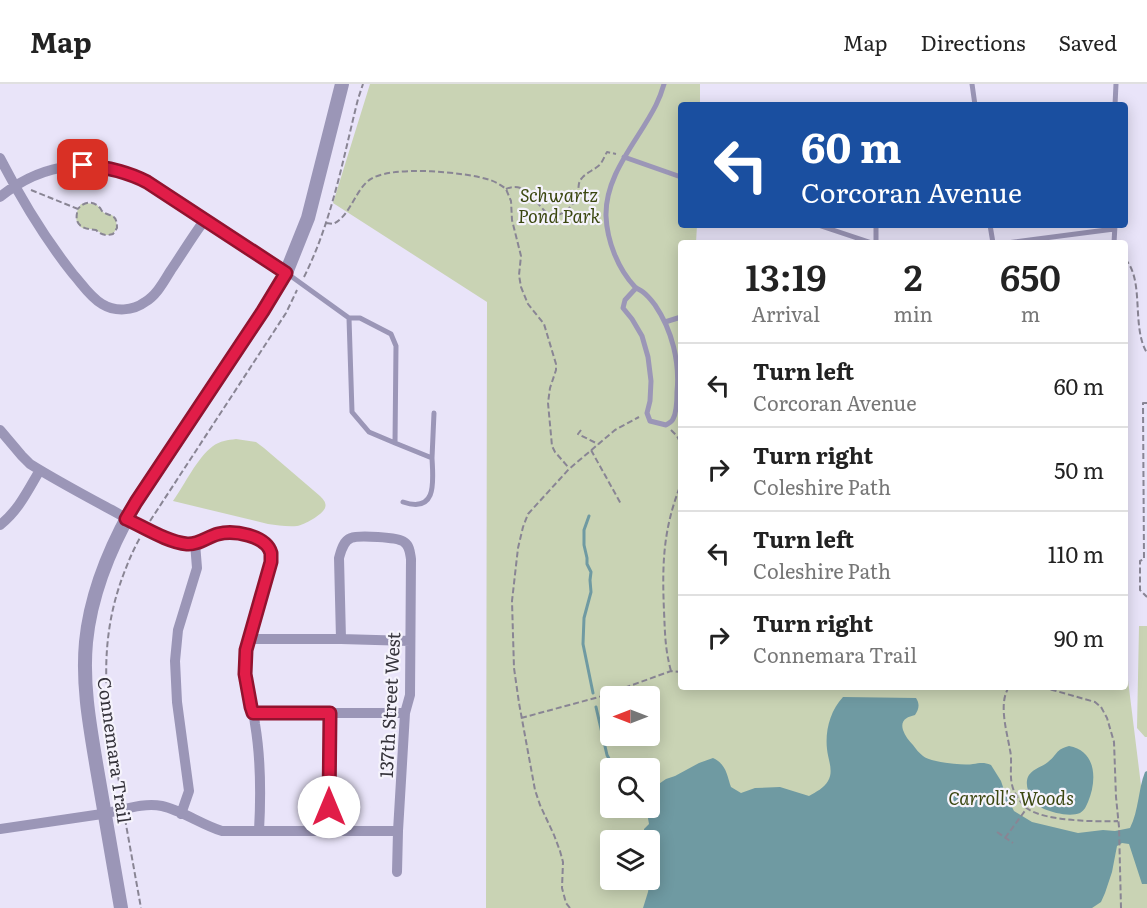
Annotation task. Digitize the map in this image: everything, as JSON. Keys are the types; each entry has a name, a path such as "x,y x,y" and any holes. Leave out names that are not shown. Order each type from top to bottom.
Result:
{"street":[{"name":"Connemara Trail","path":"121,908 87,704 86,641 94,597 106,562 136,502 286,273 308,218 342,84"},
{"path":"0,158 37,225 59,256 88,292 102,304 111,308 128,309 149,300 204,220"},
{"path":"0,197 36,175 62,167 83,165 106,167 147,182 286,273"},
{"path":"0,430 22,456 40,470 126,519 188,544 203,541 217,534 249,535 265,543 271,552 268,575 246,650 245,674 255,722 261,776 259,831"},
{"path":"0,525 14,513 40,470"},
{"name":"137th Street West","path":"341,639 339,558 345,542 352,537 388,537 405,542 410,550 411,560 410,694 405,713 397,872"},
{"path":"181,814 188,800 189,791 177,702 175,661 180,623 197,568 195,543"},
{"path":"249,639 410,641"},
{"path":"253,713 405,713"},
{"path":"329,831 330,713"},
{"path":"0,829 155,805 222,831 398,831"}],"lane":[{"path":"636,288 625,300 623,308 642,336 648,357 651,381 647,413 650,421 666,425 674,419 678,388 674,349 665,322 650,298 636,288 623,270 607,231 606,214 608,193 624,157 657,104 664,84"},
{"path":"972,84 975,102"},
{"path":"1115,102 1116,84"},
{"path":"624,157 678,176"},
{"path":"827,228 863,240"},
{"path":"1027,240 1107,228"},
{"path":"286,273 349,318 360,318 392,334 396,346 395,443"},
{"path":"349,318 352,412 369,432 432,458"},
{"path":"665,322 678,318"},
{"path":"403,502 413,506 420,505 429,499 432,492 434,413"}],"path":[{"path":"141,908 108,719 106,674 108,637 116,594 135,546 171,486 286,313 301,283 317,249 333,203 363,84"},
{"path":"506,189 518,186 532,196 547,214 556,216 575,201 582,177 599,166 607,152"},
{"path":"326,223 333,224 341,219 363,186 375,176 383,174 450,172 489,179 506,189 511,201 512,220 521,256 520,288 528,304 544,324 556,364 548,403 552,446 569,469"},
{"path":"31,190 78,209"},
{"path":"81,204 96,205 104,213 112,215 116,220 117,228 113,234 106,236 96,230 82,228 77,222 78,209 81,204"},
{"path":"1128,262 1133,273 1143,347 1147,353"},
{"path":"1147,403 1143,403 1144,559 1140,561 1140,590 1147,597"},
{"path":"570,908 566,903 562,888 563,862 535,790 521,718 512,634 512,601 518,548 528,514 569,469 615,430 647,413"},
{"path":"666,425 678,438"},
{"path":"581,430 578,434 598,444"},
{"path":"591,450 621,504"},
{"path":"671,671 665,648 662,572 666,530 678,492"},
{"path":"521,718 599,697 671,671 678,672"},
{"path":"1006,690 1005,729 1011,758 1011,778 1020,800 1027,808 1045,816 1118,821"},
{"path":"1053,690 1095,702 1101,707 1112,730 1119,827 1121,908"},
{"path":"1005,838 1027,808"},
{"path":"997,832 1013,843"}],"green space":[{"path":"370,84 700,84 700,102 678,102 678,228 697,228 696,240 678,240 678,690 1128,690 1128,680 1147,834 1147,908 486,908 487,302 333,203"},
{"path":"81,204 97,205 104,213 112,215 116,220 117,228 113,234 105,235 94,229 85,229 78,225 77,211"},
{"path":"236,439 256,442 264,448 321,497 325,504 323,511 304,524 286,526 268,524 173,501 207,451 218,443"},
{"path":"1139,626 1147,626 1147,737 1137,728"}],"shaded area":[{"path":"843,697 916,698 917,711 915,715 905,720 902,727 906,736 923,756 939,762 991,765 1014,811 1032,822 1078,833 1130,828 1147,771 1147,884 1142,884 1129,844 1122,843 1117,846 1112,872 1101,902 1092,908 643,908 648,890 660,890 660,830 644,829 649,824 648,818 660,818 660,783 713,758 723,767 731,787 741,793 755,788 780,787 809,796 820,790 830,777 828,728 835,708"},
{"path":"1069,746 1078,749 1090,760 1093,776 1091,794 1085,808 1080,813 1072,815 1040,807 1030,795 1027,784 1031,773"}],"waterway":[{"path":"589,516 584,530 584,545 587,564 591,572 591,592 584,618 583,644 593,693"},
{"path":"596,707 609,758"}],"route":[{"path":"83,165 118,170 147,182 286,273 126,519 154,533 188,544 227,533 249,535 265,543 271,552 271,562 246,650 245,674 251,707 253,713 330,713 329,807"}],"park label":[{"name":"Schwartz Pond Park","path":"559,204"},
{"name":"Carroll's Woods","path":"1011,797"}]}
